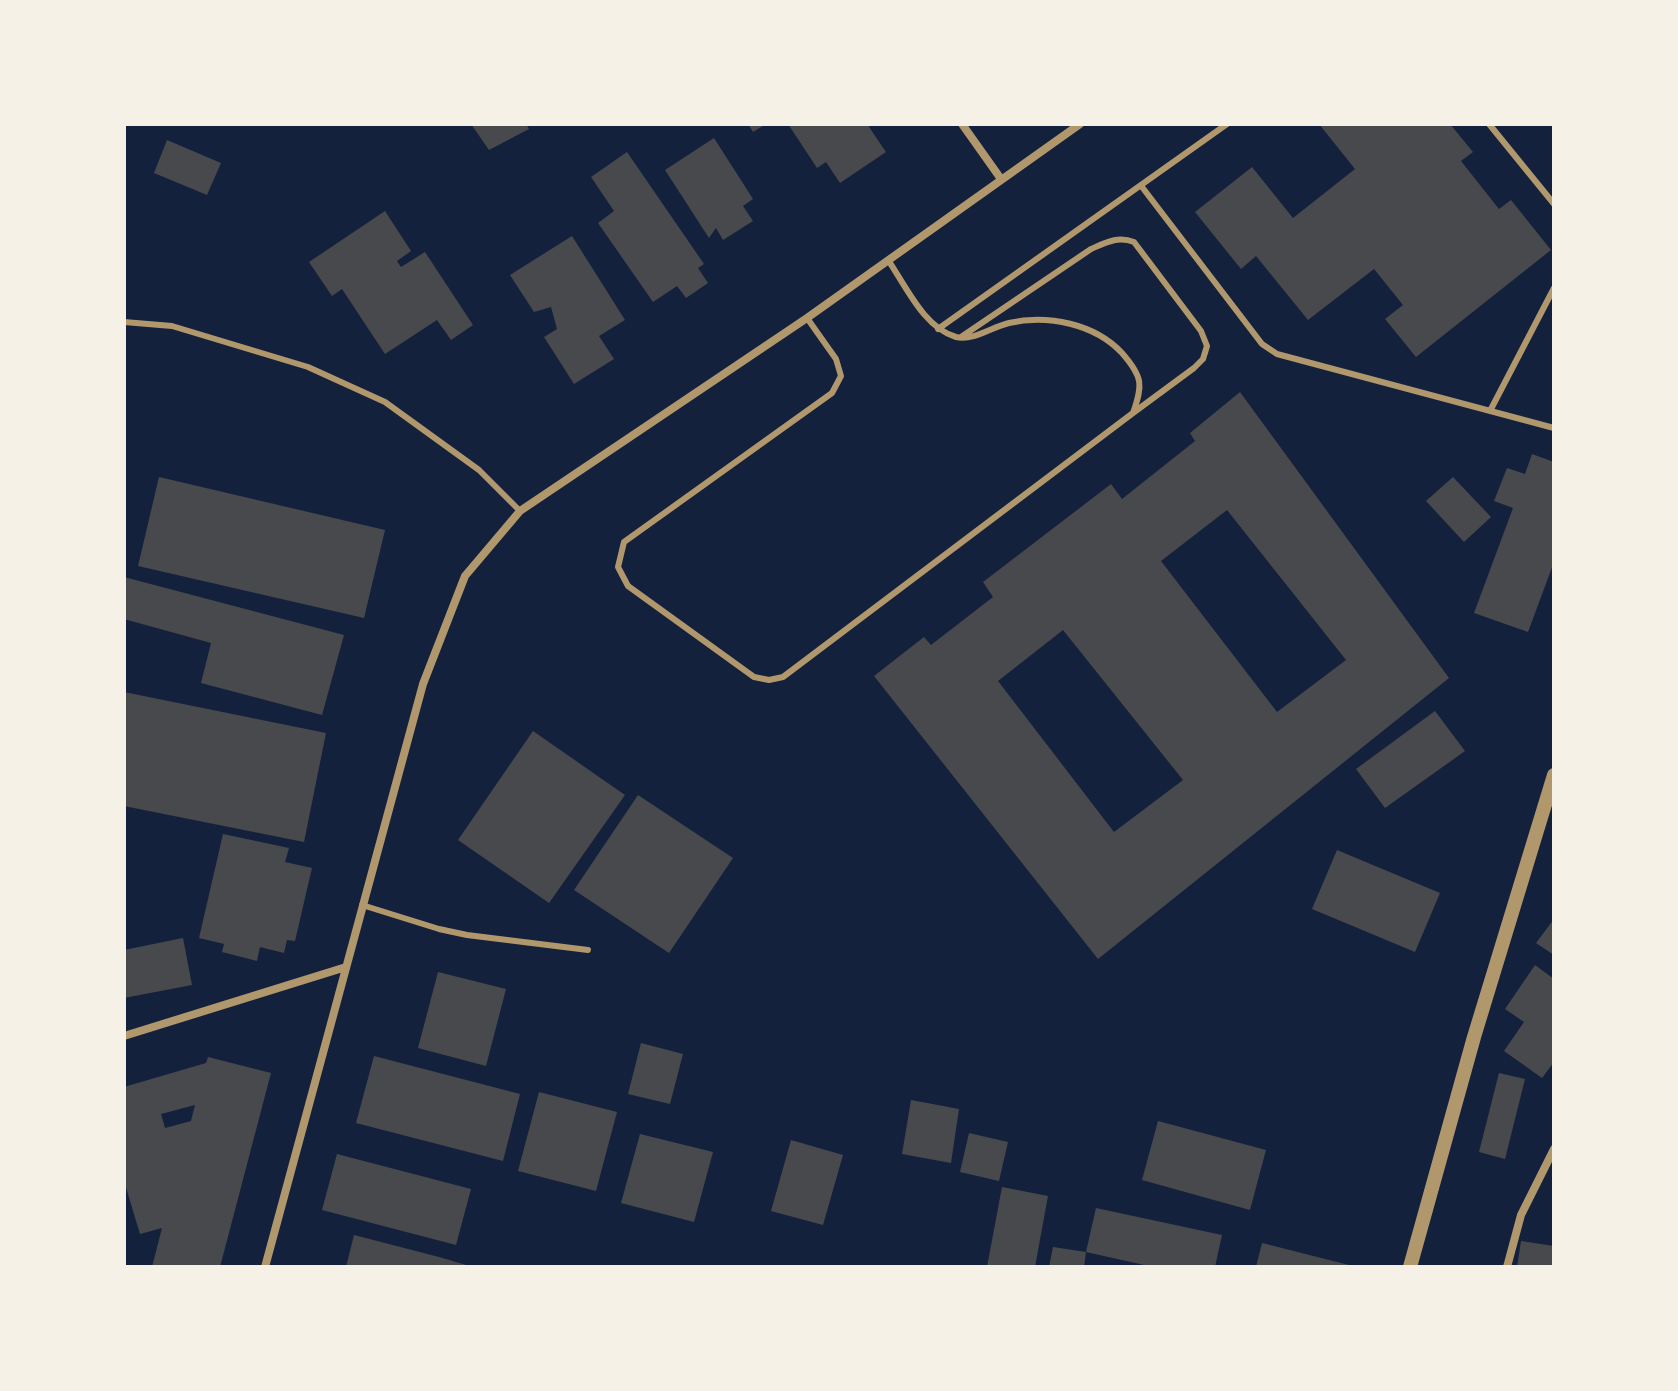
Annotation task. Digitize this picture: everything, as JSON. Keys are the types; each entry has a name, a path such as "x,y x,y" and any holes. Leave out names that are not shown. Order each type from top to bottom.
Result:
{"street":[{"path":"962,124 1001,179"},
{"path":"265,1267 423,684 465,576 520,511 807,318 1080,124"},
{"path":"1410,1267 1474,1037 1554,775"},
{"path":"124,1036 346,967"},
{"path":"1507,1267 1521,1215 1554,1149"}],"lane":[{"path":"938,329 1227,124"},
{"path":"1489,124 1554,204"},
{"path":"1142,187 1262,344 1277,354 1554,428"},
{"path":"807,318 836,359 841,376 832,393 624,542 618,567 628,586 754,677 769,680 783,677 1194,368 1203,359 1207,346 1201,331 1134,242 1123,238 1091,249 959,338"},
{"path":"888,260 938,329 959,338 986,333 1008,323 1043,320 1089,328 1112,342 1135,368 1142,388 1133,413"},
{"path":"1490,411 1554,288"},
{"path":"124,322 172,326 308,367 385,402 479,470 520,511"},
{"path":"362,905 453,932 588,950"}],"building":[{"path":"471,124 526,124 529,129 489,150"},
{"path":"748,124 766,124 753,132"},
{"path":"788,124 873,124 869,127 886,152 840,183 826,162 817,168"},
{"path":"1319,124 1450,124 1473,152 1461,161 1499,209 1511,200 1551,250 1416,357 1385,319 1403,305 1374,269 1308,320 1256,256 1241,269 1195,212 1252,167 1293,218 1355,169"},
{"path":"714,138 753,199 743,206 753,221 723,240 716,228 709,238 665,170"},
{"path":"167,140 221,163 207,195 154,173"},
{"path":"627,152 704,264 698,268 708,283 686,298 677,286 653,302 598,223 614,211 591,177"},
{"path":"385,211 411,251 397,261 401,267 425,252 473,325 451,340 437,320 385,354 342,289 332,296 309,262"},
{"path":"572,236 625,320 599,336 614,359 574,384 544,337 557,329 551,307 534,312 510,275"},
{"path":"1240,392 1449,678 1098,959 874,676 924,637 931,645 993,597 983,582 1111,484 1122,499 1195,441 1190,433","holes":["1227,510 1346,660 1277,712 1161,561","1063,630 1183,780 1114,832 998,681"]},
{"path":"1532,454 1554,462 1554,562 1528,632 1474,613 1513,508 1494,501 1507,468 1525,474"},
{"path":"159,477 385,530 364,618 138,566"},
{"path":"1453,477 1491,517 1464,542 1426,501"},
{"path":"124,577 344,635 322,715 201,683 211,643 124,619"},
{"path":"124,692 326,733 304,842 124,806"},
{"path":"1435,711 1465,751 1385,808 1356,769"},
{"path":"533,731 625,795 549,903 458,840"},
{"path":"638,795 733,858 669,953 574,890"},
{"path":"223,834 289,848 285,862 312,868 295,941 287,940 284,953 260,947 257,961 222,952 224,944 199,938"},
{"path":"1337,850 1440,893 1415,952 1312,909"},
{"path":"1554,919 1554,955 1536,943"},
{"path":"183,938 192,985 124,998 124,950"},
{"path":"1535,965 1554,979 1554,1062 1542,1078 1504,1051 1524,1022 1505,1009"},
{"path":"438,972 506,989 486,1066 418,1048"},
{"path":"641,1043 683,1054 670,1104 628,1094"},
{"path":"374,1056 520,1094 503,1161 356,1123"},
{"path":"208,1057 271,1073 220,1267 152,1267 162,1228 140,1234 124,1181 124,1087 206,1063","holes":["195,1105 191,1121 165,1128 161,1114"]},
{"path":"1499,1073 1525,1079 1505,1159 1479,1152"},
{"path":"539,1092 617,1112 596,1191 518,1171"},
{"path":"911,1100 959,1109 951,1163 902,1154"},
{"path":"1158,1121 1266,1150 1250,1210 1142,1180"},
{"path":"969,1133 1008,1142 999,1181 960,1172"},
{"path":"640,1134 713,1152 694,1222 621,1203"},
{"path":"791,1140 843,1155 823,1225 771,1211"},
{"path":"337,1154 471,1189 456,1245 322,1210"},
{"path":"1002,1187 1048,1196 1035,1267 987,1267"},
{"path":"1096,1208 1222,1235 1215,1267 1153,1267 1086,1252"},
{"path":"354,1235 439,1257 473,1267 346,1267"},
{"path":"1521,1241 1554,1246 1554,1267 1517,1267"},
{"path":"1262,1243 1353,1266 1353,1267 1256,1267"},
{"path":"1053,1247 1086,1252 1084,1267 1049,1267"}]}
